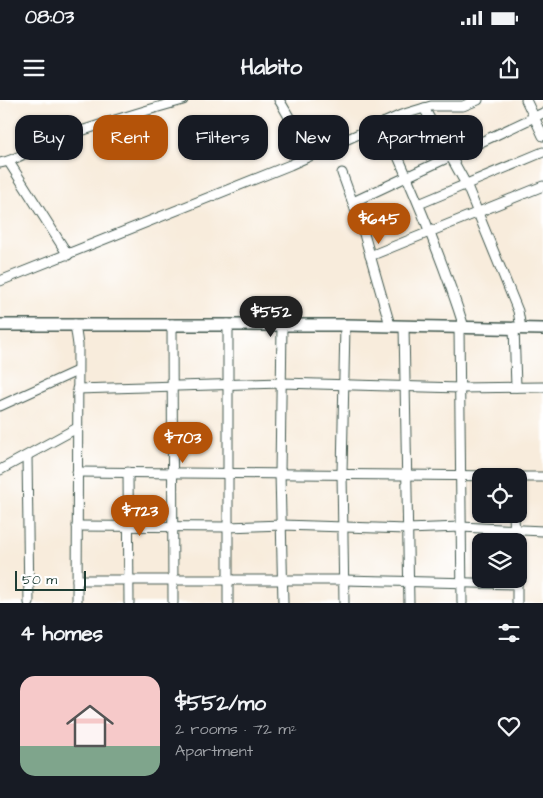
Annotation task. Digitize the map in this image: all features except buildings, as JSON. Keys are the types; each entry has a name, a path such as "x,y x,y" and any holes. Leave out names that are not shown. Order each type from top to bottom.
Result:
{"street":[{"path":"68,255 4,163 35,147 110,120 183,100"},
{"path":"279,100 289,115"},
{"path":"404,115 430,105 463,106 478,100"},
{"path":"526,100 543,136"},
{"path":"483,141 543,113"},
{"path":"418,204 467,186 543,152"},
{"path":"0,281 299,160"},
{"path":"400,160 452,291 461,327 462,603"},
{"path":"352,202 444,160"},
{"path":"452,160 479,212 518,311 516,387"},
{"path":"342,173 370,256 390,326"},
{"path":"370,256 543,186"},
{"path":"75,324 78,345 78,603"},
{"path":"172,324 171,471 173,603"},
{"path":"228,324 226,474 228,603"},
{"path":"0,325 345,325 543,330"},
{"path":"282,325 280,473 283,603"},
{"path":"344,603 342,473 345,325"},
{"path":"404,326 409,603"},
{"path":"0,406 78,371"},
{"path":"77,389 282,383 460,388 543,387"},
{"path":"0,470 77,428"},
{"path":"27,456 29,603"},
{"path":"77,472 171,471 226,474 342,473 472,475"},
{"path":"128,472 129,603"},
{"path":"527,477 543,478"},
{"path":"514,523 514,533"},
{"path":"77,526 228,527 282,525 407,529 461,527 543,531"},
{"path":"77,580 344,580 472,583"},
{"path":"517,588 517,603"}]}
